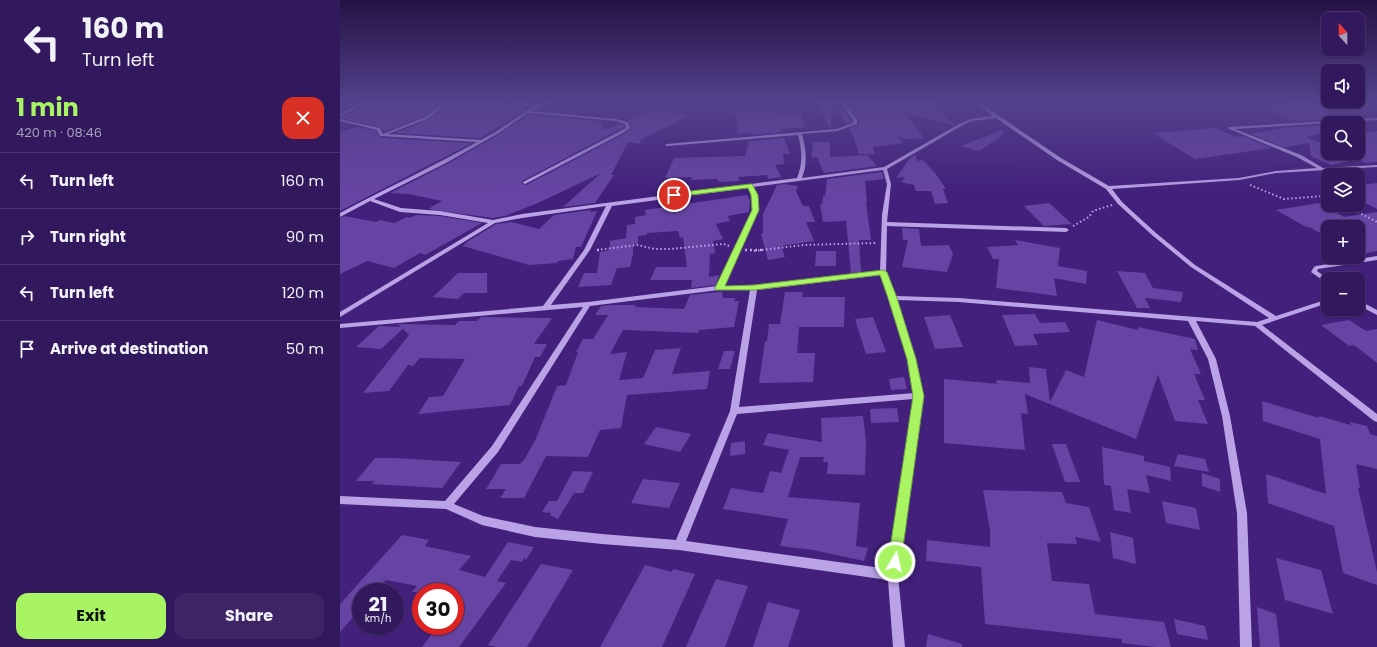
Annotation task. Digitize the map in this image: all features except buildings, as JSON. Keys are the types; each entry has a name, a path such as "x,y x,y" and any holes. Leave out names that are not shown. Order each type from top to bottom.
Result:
{"street":[{"path":"381,135 386,133"},
{"path":"340,215 396,185 444,162 493,133"},
{"path":"525,183 620,133"},
{"path":"667,145 807,133"},
{"path":"340,316 493,222 522,216 885,168 946,133"},
{"path":"1021,133 1059,159 1108,188 1120,203 1154,234 1193,266 1275,318"},
{"path":"1242,133 1298,156 1321,168"},
{"path":"799,179 804,169 803,148 800,134"},
{"path":"381,135 481,141"},
{"path":"1340,168 1377,166"},
{"path":"885,168 889,184 885,224 883,272 893,298 912,359 918,396 893,575 899,647"},
{"path":"1108,188 1239,179 1276,172 1321,169"},
{"path":"719,288 756,210 754,195 750,186"},
{"path":"369,199 400,210 440,213 493,222"},
{"path":"546,307 587,250 610,204"},
{"path":"885,224 1066,230"},
{"path":"1321,277 1314,272 1316,268 1377,258"},
{"path":"340,326 588,304 719,288 754,288 883,272"},
{"path":"679,545 734,410 754,288"},
{"path":"893,298 959,300 1257,324 1321,303"},
{"path":"447,505 495,449 588,304"},
{"path":"1365,306 1377,313"},
{"path":"1191,319 1212,360 1226,416 1242,513 1246,647"},
{"path":"1257,324 1377,418"},
{"path":"734,410 918,396"},
{"path":"340,500 447,505 482,520 536,532 679,545 893,575"}],"path":[{"path":"1239,179 1284,199 1321,196"},
{"path":"1066,230 1088,217 1093,211 1120,203"},
{"path":"1358,212 1377,222"},
{"path":"587,250 603,250 637,245 655,249 670,250 724,244 738,249 751,251 803,245 884,243"}],"route":[{"path":"674,195 750,186 754,195 756,210 719,288 754,288 883,272 893,298 912,359 918,396 895,562"}]}
